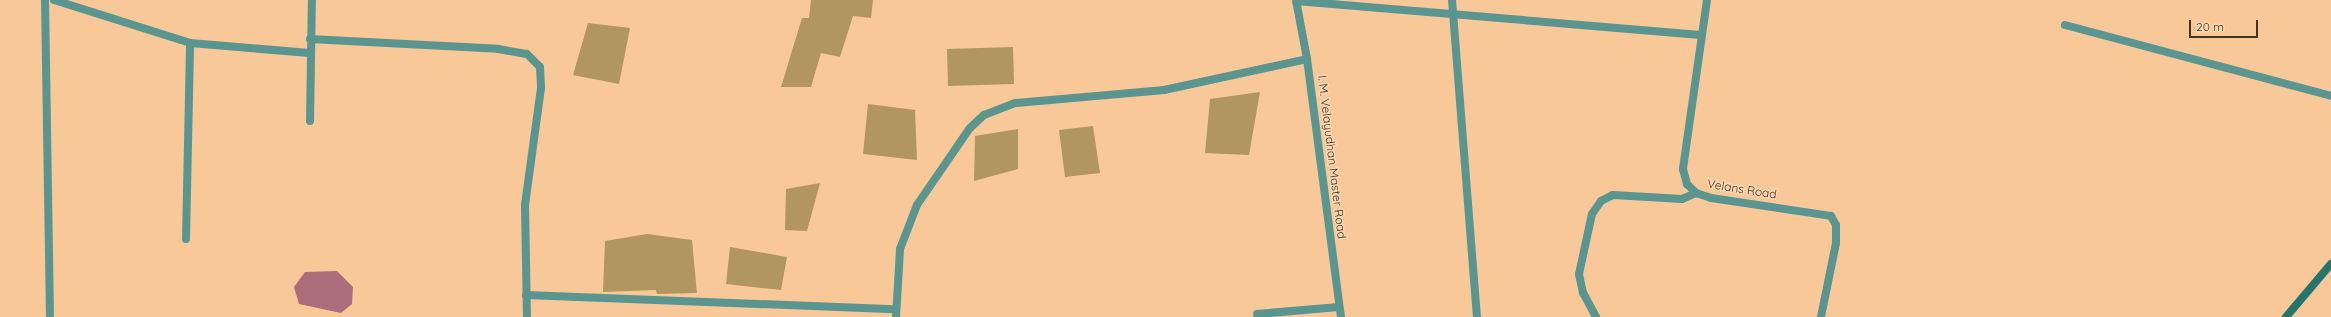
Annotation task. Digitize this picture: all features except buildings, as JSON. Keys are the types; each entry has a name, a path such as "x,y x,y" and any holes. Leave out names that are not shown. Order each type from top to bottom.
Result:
{"main road":[{"path":"2286,317 2331,264"}],"street":[{"path":"45,0 50,314"},
{"path":"54,0 190,43 310,53"},
{"path":"310,122 310,39 312,0"},
{"path":"1452,0 1477,317"},
{"name":"Velans Road","path":"1706,0 1683,169 1687,184 1696,193 1831,216 1836,225 1836,243 1821,317"},
{"path":"1296,1 1701,35"},
{"name":"I. M. Velayudhan Master Road","path":"1296,1 1307,59 1341,317"},
{"path":"2065,25 2331,96"},
{"path":"310,39 498,49 527,54 540,67 541,88 525,205 527,317"},
{"path":"186,239 190,43"},
{"path":"526,295 895,313 900,249 917,205 970,128 984,115 1016,103 1164,90 1307,59"},
{"path":"1596,317 1583,293 1579,274 1592,214 1601,201 1613,195 1682,199 1696,193"},
{"path":"1257,314 1339,307"}],"shaded area":[{"path":"337,271 353,287 352,304 341,313 299,304 294,287 305,272"}]}
